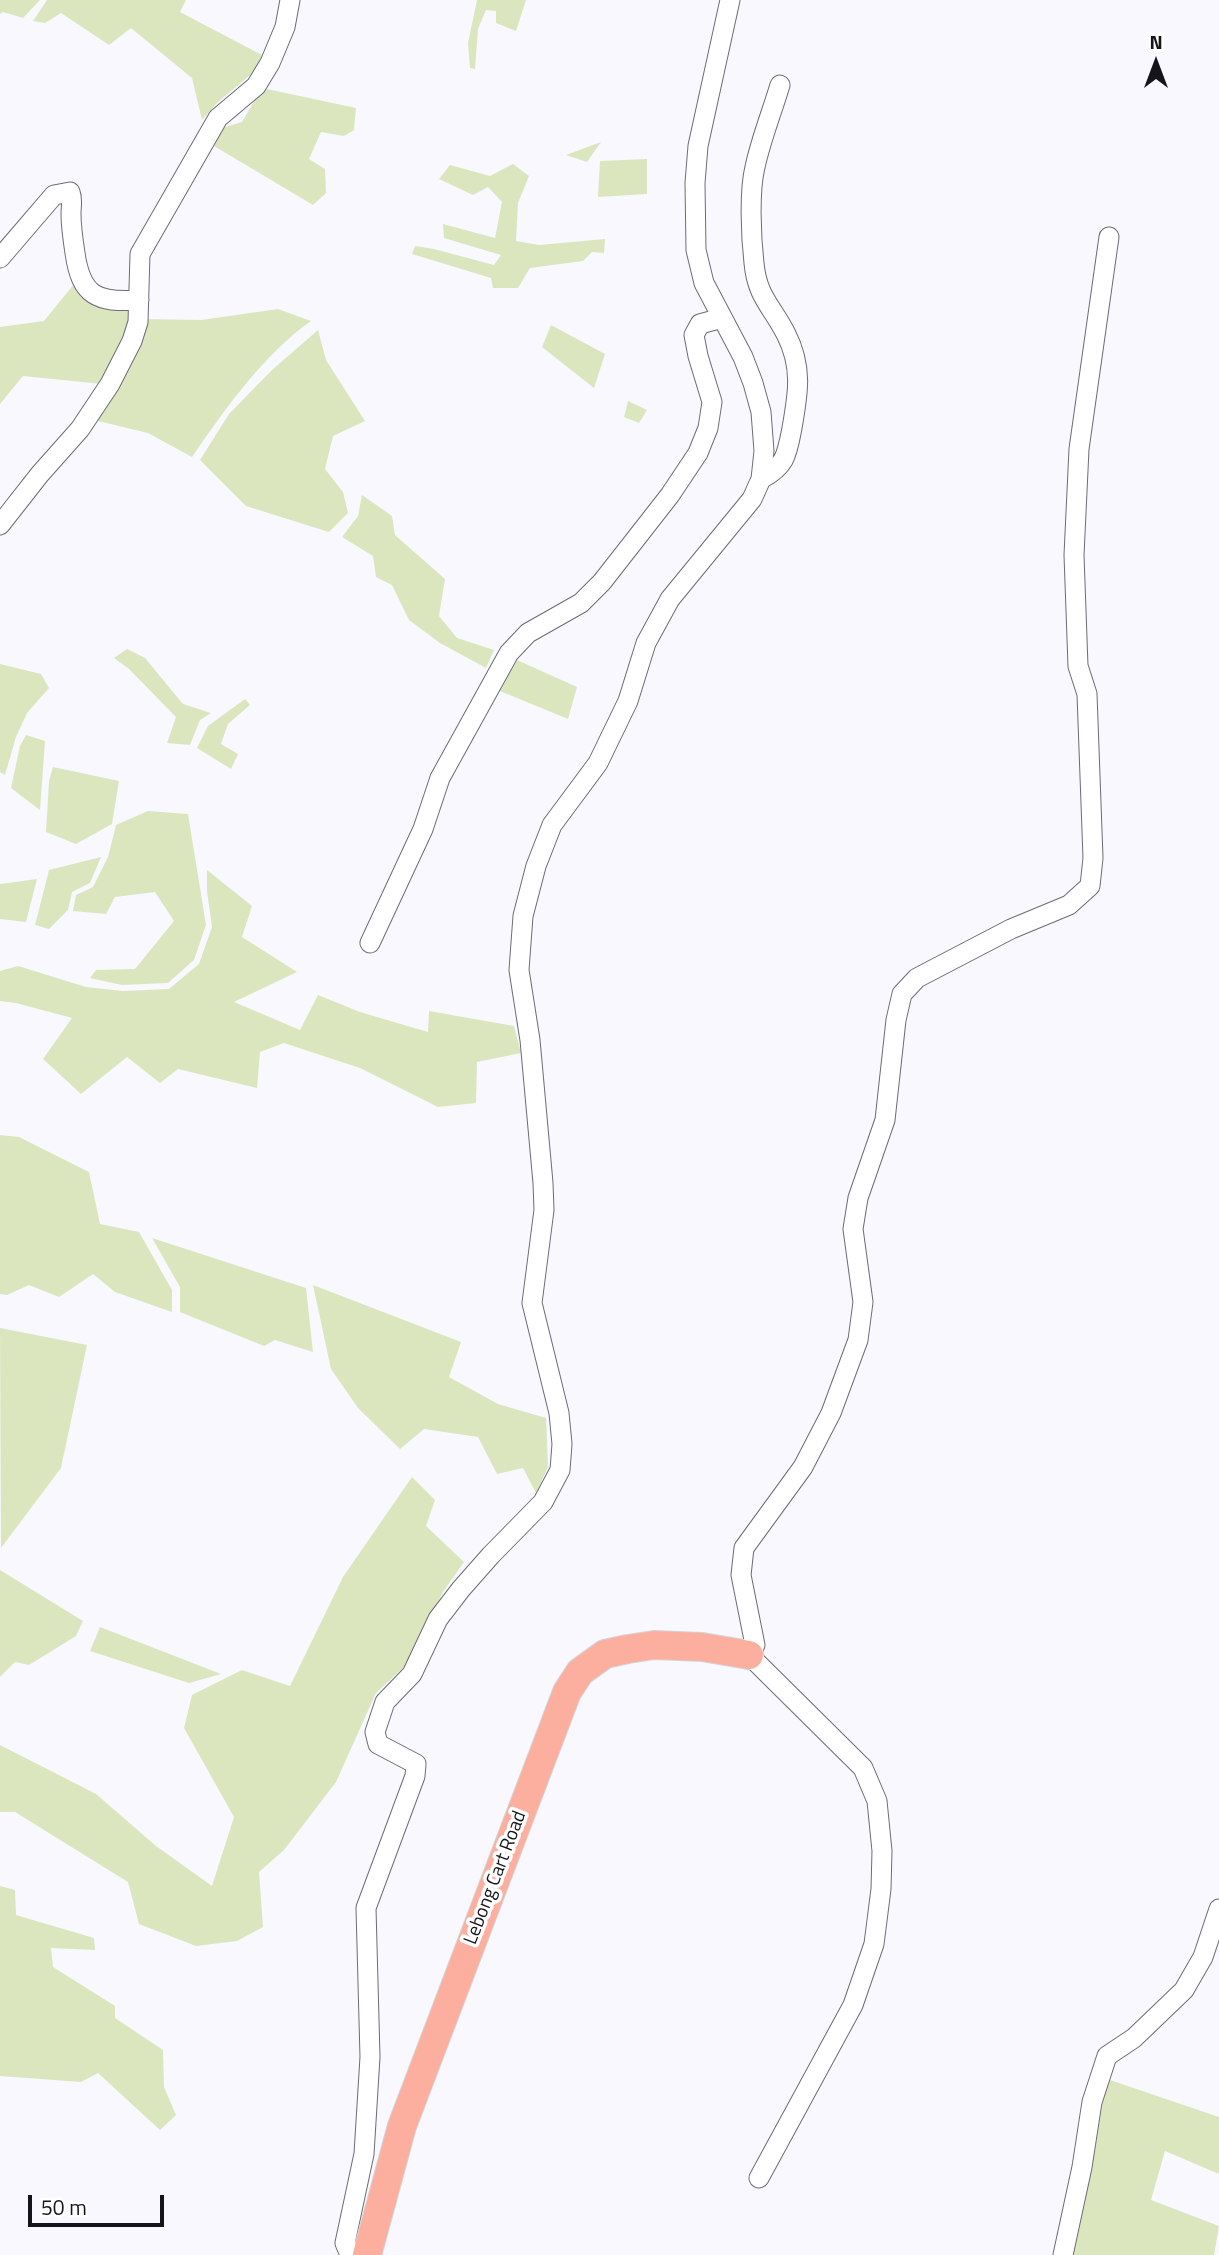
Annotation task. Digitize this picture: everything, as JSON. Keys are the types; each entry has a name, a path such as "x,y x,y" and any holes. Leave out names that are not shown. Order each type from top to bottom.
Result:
{"highway":[{"name":"Lebong Cart Road","path":"367,2255 402,2126 567,1692 580,1672 605,1654 654,1645 702,1647 749,1655"}],"street":[{"path":"0,525 97,407 132,341 138,322 140,254 218,118 256,86 270,63 285,27 289,0"},
{"path":"350,2255 345,2243 364,2154 370,2057 366,1908 415,1776 416,1764 379,1744 375,1732 386,1702 412,1674 438,1619 461,1588 543,1502 560,1470 562,1444 559,1413 532,1303 544,1210 530,1040 519,970 523,916 536,866 552,825 598,763 628,701 646,643 670,599 752,499 761,479 764,451 761,412 746,366 704,283 696,250 695,183 698,146 730,0"},
{"path":"761,479 785,460 799,383 793,349 758,291 754,264 754,169 780,85"},
{"path":"0,258 54,195 70,192 73,199 71,213 77,270 83,286 96,296 121,302 139,300"},
{"path":"759,2179 853,2005 874,1944 881,1889 882,1851 877,1801 863,1768 749,1655 755,1645 741,1575 744,1548 803,1467 831,1413 858,1340 863,1302 853,1230 858,1198 885,1120 896,1020 902,994 917,978 1011,929 1069,905 1090,886 1093,858 1087,694 1078,666 1074,555 1079,449 1109,237"},
{"path":"370,943 423,829 440,778 509,653 528,633 581,603 602,582 670,495 698,453 708,428 712,402 694,335 700,324 722,318"},
{"path":"1063,2255 1082,2167 1092,2102 1107,2056 1134,2038 1184,1990 1203,1957 1219,1909"}],"green space":[{"path":"0,0 40,0 23,18 3,12 0,14"},
{"path":"47,0 186,0 180,12 262,55 256,70 218,102 202,120 192,78 131,28 109,45 61,13 45,23 33,21"},
{"path":"477,0 526,0 516,31 496,23 496,11 486,10 478,29 475,69 470,68 468,43"},
{"path":"262,88 356,108 354,130 344,136 321,132 309,159 325,169 326,193 313,205 209,143 222,128 242,122"},
{"path":"601,142 587,162 566,155"},
{"path":"647,159 647,194 598,197 600,161"},
{"path":"513,164 529,176 518,203 516,241 539,245 605,239 604,253 592,252 583,261 530,268 518,288 493,288 491,278 412,254 415,246 494,265 501,255 444,238 443,224 495,238 502,202 488,187 473,195 439,179 450,165 490,176"},
{"path":"75,283 132,309 131,326 102,384 23,376 0,404 0,327 44,321"},
{"path":"278,309 311,321 261,366 192,457 148,433 94,420 144,319 201,320"},
{"path":"551,325 605,354 594,388 542,347"},
{"path":"318,330 326,360 365,421 333,436 325,469 343,492 348,513 329,532 246,506 200,460 229,414 272,370"},
{"path":"628,401 647,410 639,423 624,417"},
{"path":"362,495 392,516 395,535 445,579 439,616 457,638 494,650 486,668 440,643 409,620 392,585 376,577 373,556 342,537 358,516"},
{"path":"127,649 145,658 183,704 211,713 200,720 190,745 167,743 176,717 129,669 114,658"},
{"path":"517,660 577,687 568,719 500,691"},
{"path":"0,664 41,674 49,688 27,713 16,737 5,775 0,772"},
{"path":"245,699 250,705 228,724 221,744 238,754 231,769 197,748 208,726"},
{"path":"26,735 45,741 40,810 11,788 20,746"},
{"path":"53,767 119,781 112,824 76,844 46,832 49,781"},
{"path":"148,811 188,814 206,925 194,960 168,983 122,985 90,978 96,970 135,969 174,921 155,892 115,897 106,914 73,911 76,895 93,887 108,857 116,825"},
{"path":"101,857 90,883 72,892 68,910 49,929 35,925 49,870"},
{"path":"207,870 252,906 242,937 297,972 234,1002 300,1030 318,995 360,1012 428,1032 429,1011 514,1026 521,1053 477,1062 476,1103 438,1107 360,1068 284,1043 260,1052 257,1088 178,1069 160,1083 127,1057 81,1094 43,1059 72,1018 0,1001 0,971 18,966 86,987 123,991 169,989 199,964 212,927"},
{"path":"37,879 26,922 0,919 0,884"},
{"path":"0,1135 19,1137 89,1172 100,1224 139,1232 172,1290 172,1312 115,1292 93,1274 59,1297 29,1285 7,1295 0,1294"},
{"path":"152,1238 306,1288 313,1352 275,1340 264,1346 180,1312 180,1287"},
{"path":"313,1285 461,1342 449,1377 498,1404 546,1418 548,1467 536,1493 523,1468 497,1474 478,1437 424,1429 400,1449 358,1408 331,1369"},
{"path":"0,1328 87,1345 61,1468 1,1548"},
{"path":"412,1477 435,1500 426,1526 464,1562 443,1592 406,1665 376,1693 336,1782 284,1850 259,1872 263,1927 237,1941 196,1946 139,1924 128,1882 15,1812 0,1812 0,1745 96,1794 156,1846 212,1886 234,1817 184,1728 192,1695 242,1670 290,1686 343,1577"},
{"path":"0,1570 83,1621 76,1636 29,1665 15,1662 0,1677"},
{"path":"100,1627 221,1674 189,1683 90,1651"},
{"path":"0,1886 15,1890 16,1915 94,1938 95,1950 51,1948 53,1967 115,2006 115,2018 163,2050 164,2087 176,2115 160,2130 98,2073 81,2082 0,2076"},
{"path":"1107,2079 1219,2117 1219,2174 1165,2151 1151,2200 1219,2226 1214,2255 1072,2255"}]}
